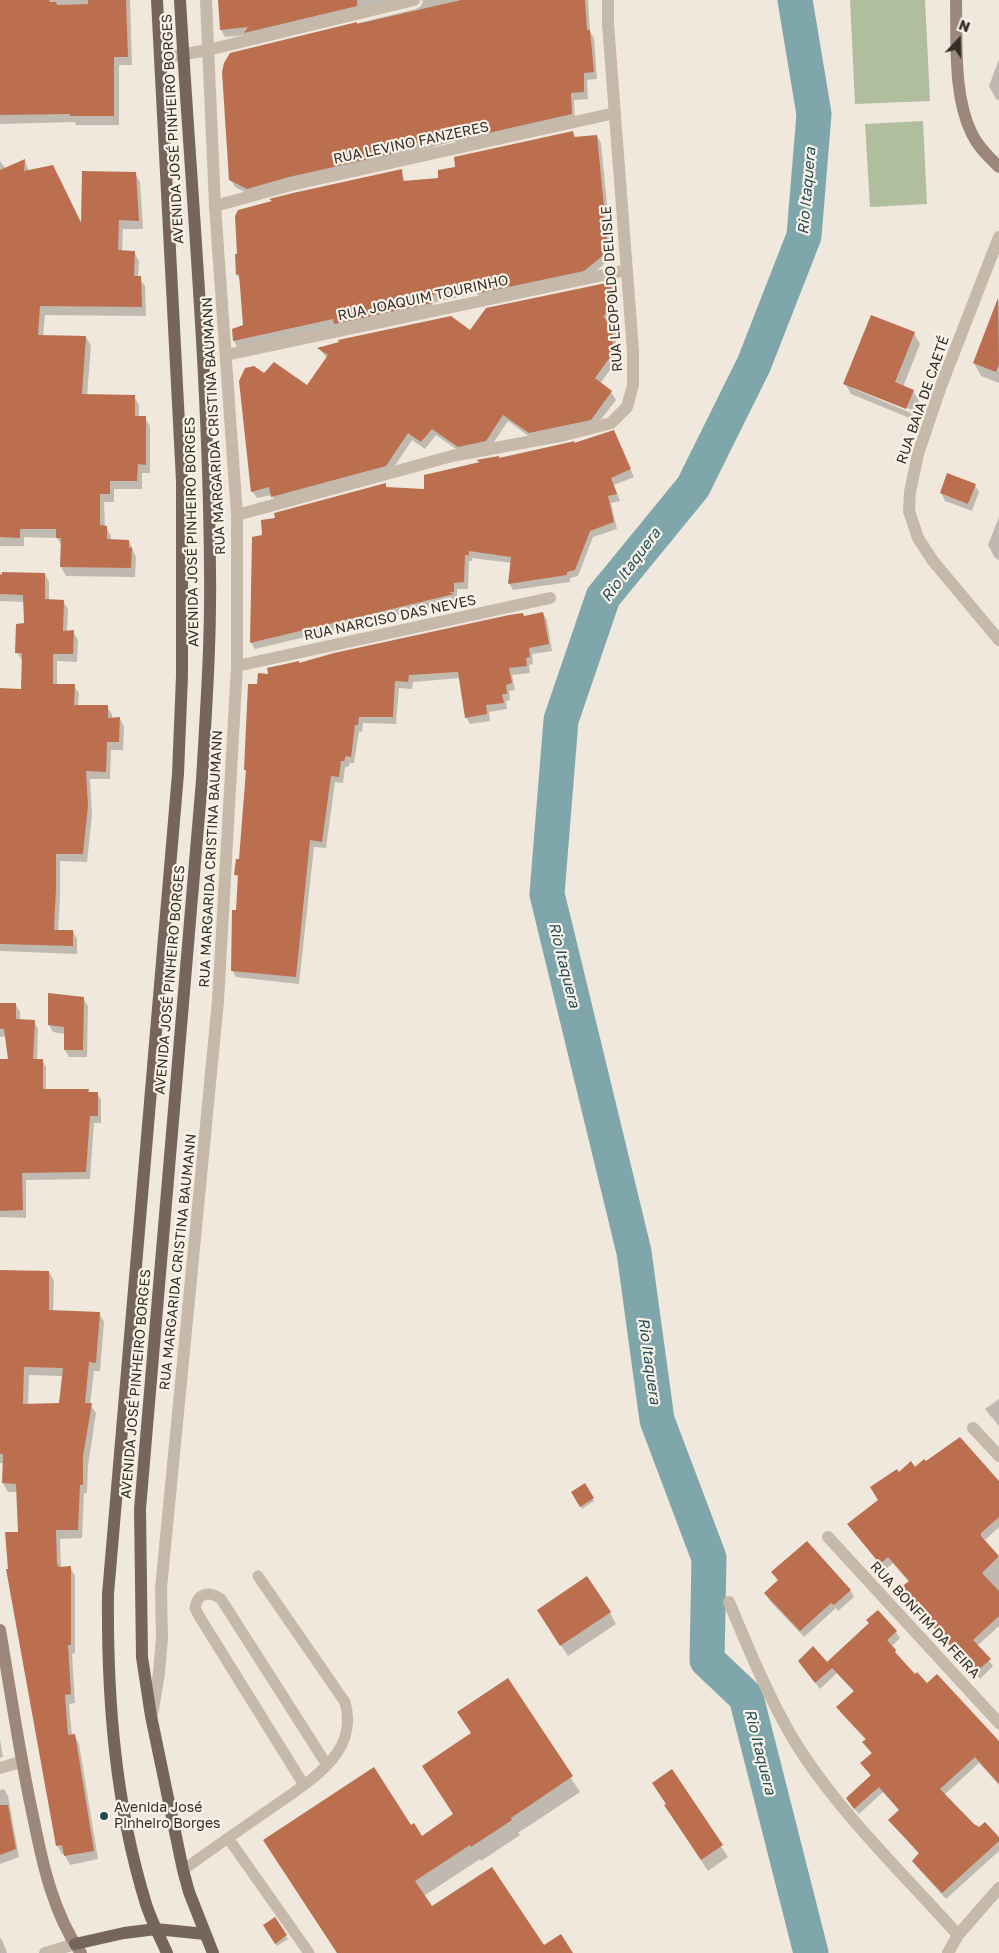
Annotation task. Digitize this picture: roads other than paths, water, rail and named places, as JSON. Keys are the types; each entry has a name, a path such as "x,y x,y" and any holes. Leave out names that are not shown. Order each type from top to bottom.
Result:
{"main road":[{"name":"AVENIDA JOSÉ PINHEIRO BORGES","path":"157,0 182,481 182,676 178,774 108,1584 107,1651 113,1730 124,1815 146,1904 166,1953"},
{"name":"AVENIDA JOSÉ PINHEIRO BORGES","path":"180,0 208,468 210,594 208,680 202,780 140,1509 142,1657 151,1716 182,1870 213,1953"},
{"path":"956,0 959,84 963,112 972,136 999,167"},
{"path":"0,1632 21,1762 49,1884 61,1916 78,1949 124,1933 156,1928 205,1934"}],"street":[{"name":"RUA MARGARIDA CRISTINA BAUMANN","path":"151,1716 160,1673 162,1638 161,1588 218,1001 237,666 237,515 215,206 206,0"},
{"path":"161,58 208,50 414,0"},
{"name":"RUA LEOPOLDO DELISLE","path":"237,515 452,456 565,435 611,423 627,408 633,385 634,351 608,0"},
{"name":"RUA LEVINO FANZERES","path":"215,206 292,185 615,114"},
{"name":"RUA BAIA DE CAETÉ","path":"999,237 941,386 918,454 910,492 909,511 918,538 933,561 999,640"},
{"name":"RUA JOAQUIM TOURINHO","path":"226,355 627,270"},
{"name":"RUA NARCISO DAS NEVES","path":"237,666 550,598"},
{"path":"973,1428 999,1456"},
{"name":"RUA BONFIM DA FEIRA","path":"828,1537 999,1723"},
{"path":"729,1602 761,1676 788,1731 834,1798 958,1935"},
{"path":"0,1768 21,1762"},
{"path":"948,1953 958,1935 999,1888"},
{"path":"45,1953 78,1949"}],"lane":[{"path":"182,1870 304,1785 328,1765 338,1752 348,1726 349,1715 344,1702 258,1576"},
{"path":"304,1785 198,1616 195,1608 199,1597 205,1593 213,1594 221,1599 328,1765"},
{"path":"228,1838 309,1953"}],"waterway":[{"name":"Rio Itaquera","path":"795,0 814,114 804,236 754,364 693,487 603,597 561,720 547,894 634,1252 657,1420 709,1558 707,1660 746,1697 811,1953"}],"place":[{"name":"Avenida José Pinheiro Borges","path":"104,1816"}]}
